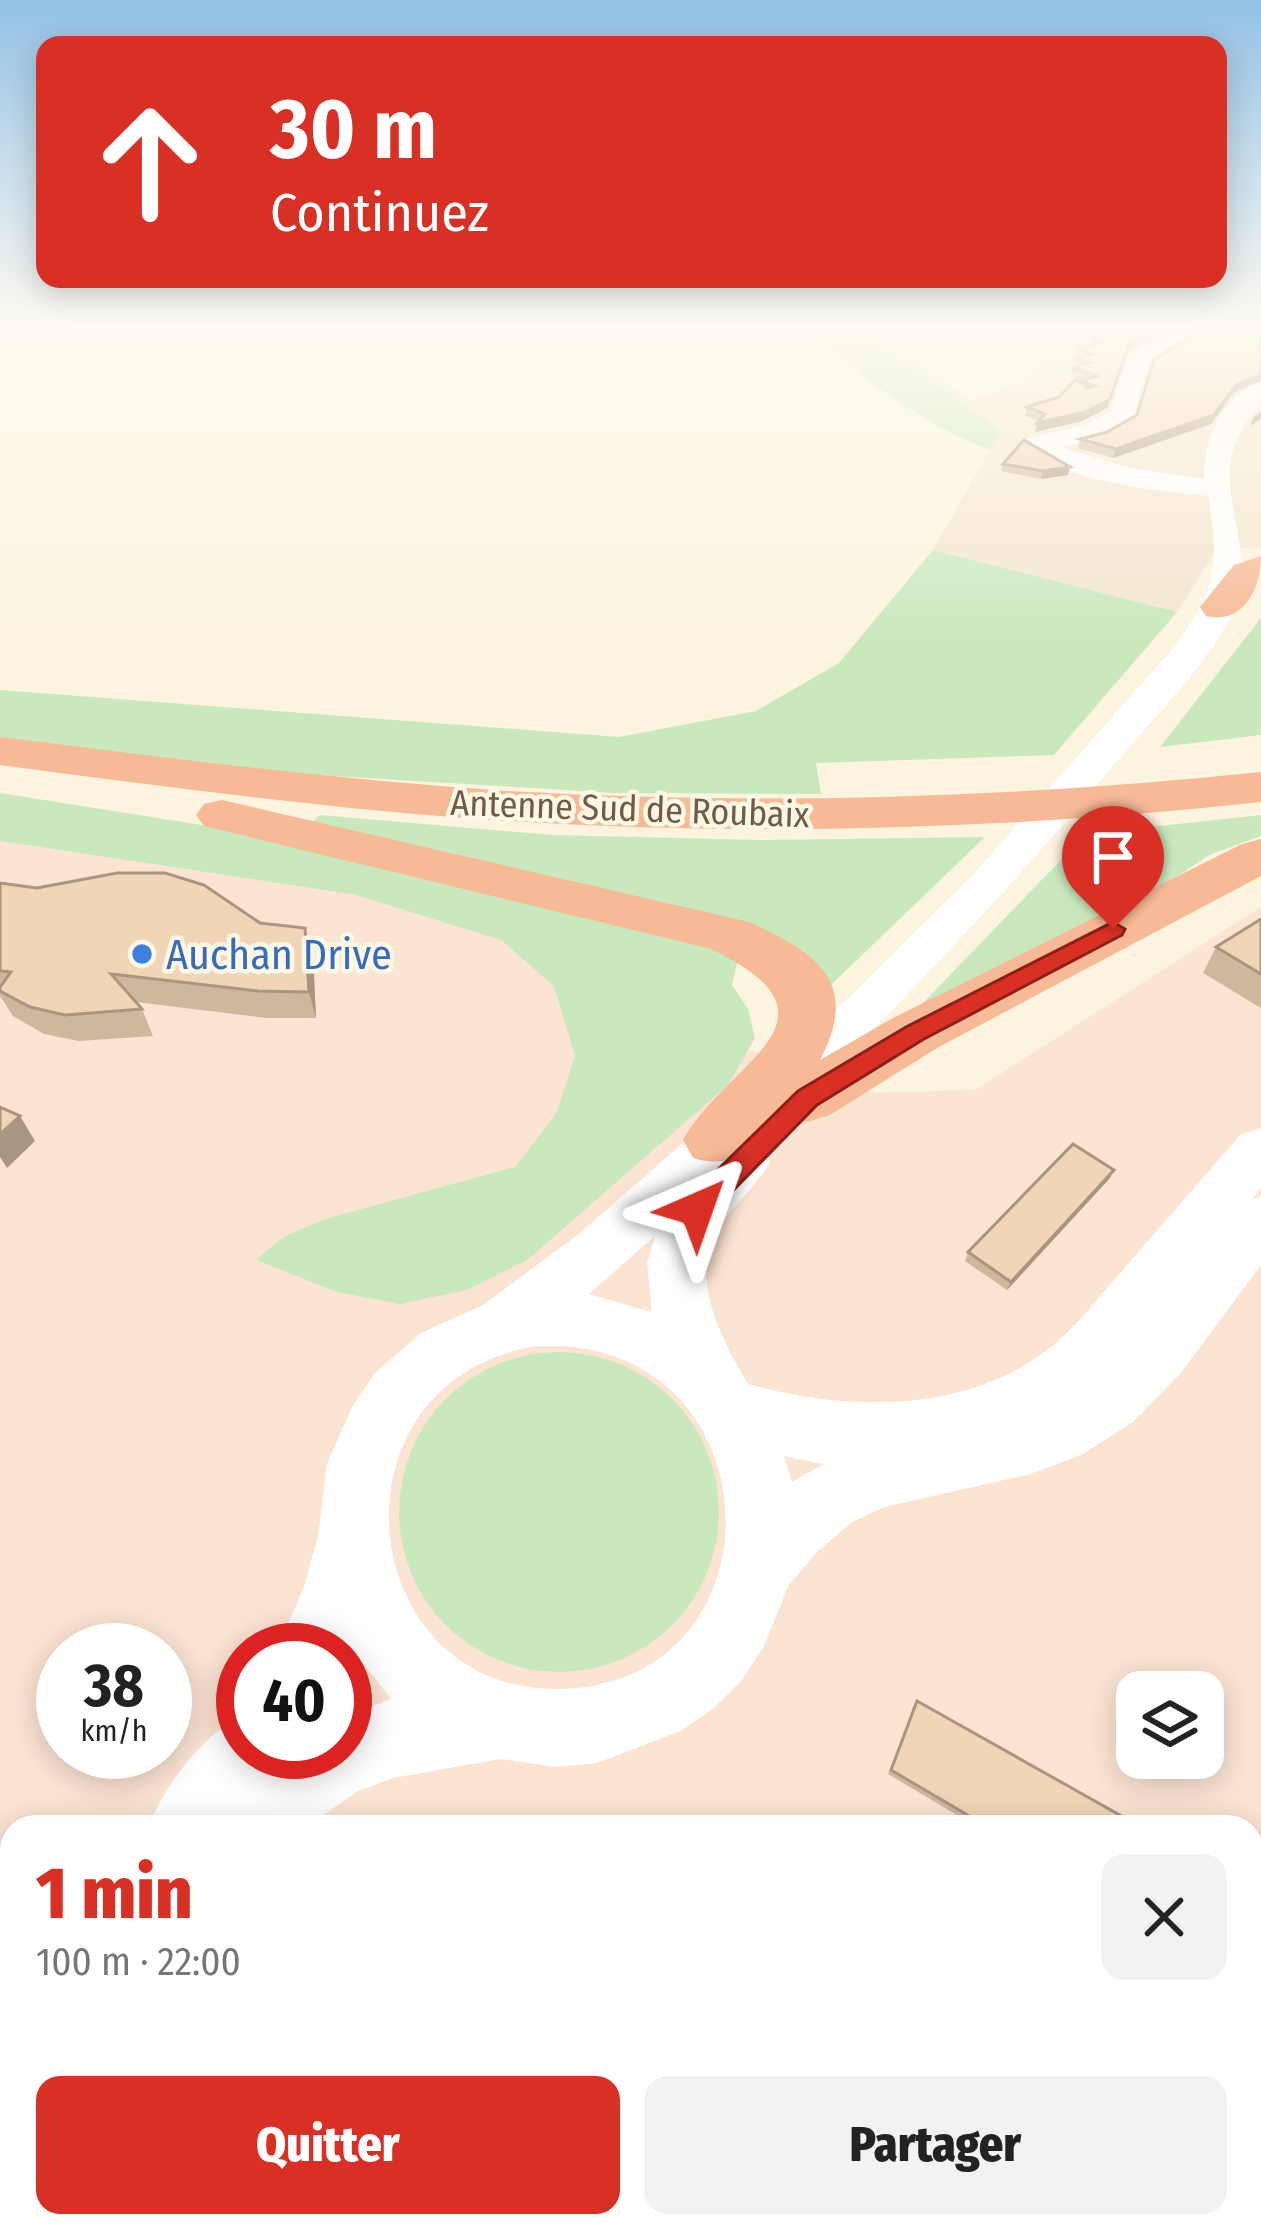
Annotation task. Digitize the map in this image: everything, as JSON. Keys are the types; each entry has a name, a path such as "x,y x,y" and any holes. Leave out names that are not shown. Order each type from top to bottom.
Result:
{"highway":[{"path":"676,813 946,799 1261,748"},
{"name":"Antenne Sud de Roubaix","path":"0,751 402,798 676,813 938,812 1261,787"},
{"name":"Antenne Sud de Roubaix","path":"0,764 351,806 662,827 825,829 992,823 1261,801"},
{"path":"0,775 253,821 729,935 774,954 790,965 808,993 809,1023 786,1067 717,1141"},
{"path":"807,1098 931,1024 1261,855"}],"street":[{"path":"1075,435 1039,444 1056,455 1138,477 1221,489"},
{"path":"1223,435 1218,446 1221,489 1233,554 1252,576"},
{"path":"1221,489 1252,576"},
{"path":"759,1565 764,1498 759,1467 683,1317 677,1288 680,1243 712,1190 807,1098 1171,707 1252,576"},
{"path":"326,1623 340,1589 359,1469 390,1410 435,1364 545,1298 602,1250 717,1141 814,1062 1001,889 1252,576"},
{"path":"492,1333 554,1321 614,1327 670,1349 725,1399 811,1431 859,1433 934,1424 1033,1394 1074,1369 1261,1149"},
{"path":"260,1815 296,1783 369,1743 430,1726 502,1721 578,1725 650,1701 708,1657 739,1613 759,1565 786,1531 855,1484 1004,1451 1084,1419 1120,1392 1261,1220"},
{"path":"349,1537 364,1606 404,1666 432,1690 502,1721"},
{"path":"199,1815 230,1779"}],"shaded area":[{"path":"999,435 1261,435 1261,547 1217,549 1177,612 933,550"},
{"path":"0,841 356,895 698,976 746,1049 874,1093 975,1090 1261,907 1261,1815 0,1815"}],"green space":[{"path":"957,435 998,435 990,450"},
{"path":"933,550 1177,612 1054,755 816,763 821,794 615,793 218,769 0,742 0,690 619,737 756,711 839,663"},
{"path":"1261,618 1261,735 1160,747"},
{"path":"0,793 227,829 739,955 732,985 748,1009 755,1038 728,1085 526,1261 467,1290 400,1304 337,1292 256,1260 283,1237 325,1219 515,1167 556,1114 575,1056 554,986 501,940 356,895 0,841"},
{"path":"320,815 552,835 762,840 985,837 830,986 786,940 742,925 312,823"},
{"path":"1261,815 1261,836 1209,855 1163,886 919,1007 1086,834"},
{"path":"559,1352 620,1364 672,1399 707,1451 719,1512 707,1573 672,1625 620,1660 559,1672 498,1660 446,1625 411,1573 399,1512 411,1451 446,1399 498,1364"}],"building":[{"path":"1094,435 1155,435 1116,449 1080,439"},
{"path":"1024,440 1070,467 1043,471 1003,464"},
{"path":"117,873 165,873 204,885 260,923 305,928 309,992 258,991 111,974 142,1009 65,1015 30,1007 0,991 11,972 0,971 0,883 37,888"},
{"path":"1261,919 1261,974 1216,947"},
{"path":"0,1107 20,1116 0,1134"},
{"path":"1073,1144 1114,1170 1011,1282 968,1252"},
{"path":"917,1701 1120,1815 968,1815 891,1770"}],"place":[{"name":"Auchan Drive","path":"142,954"}],"route":[{"path":"697,1209 807,1098 915,1033 1113,929"}]}
